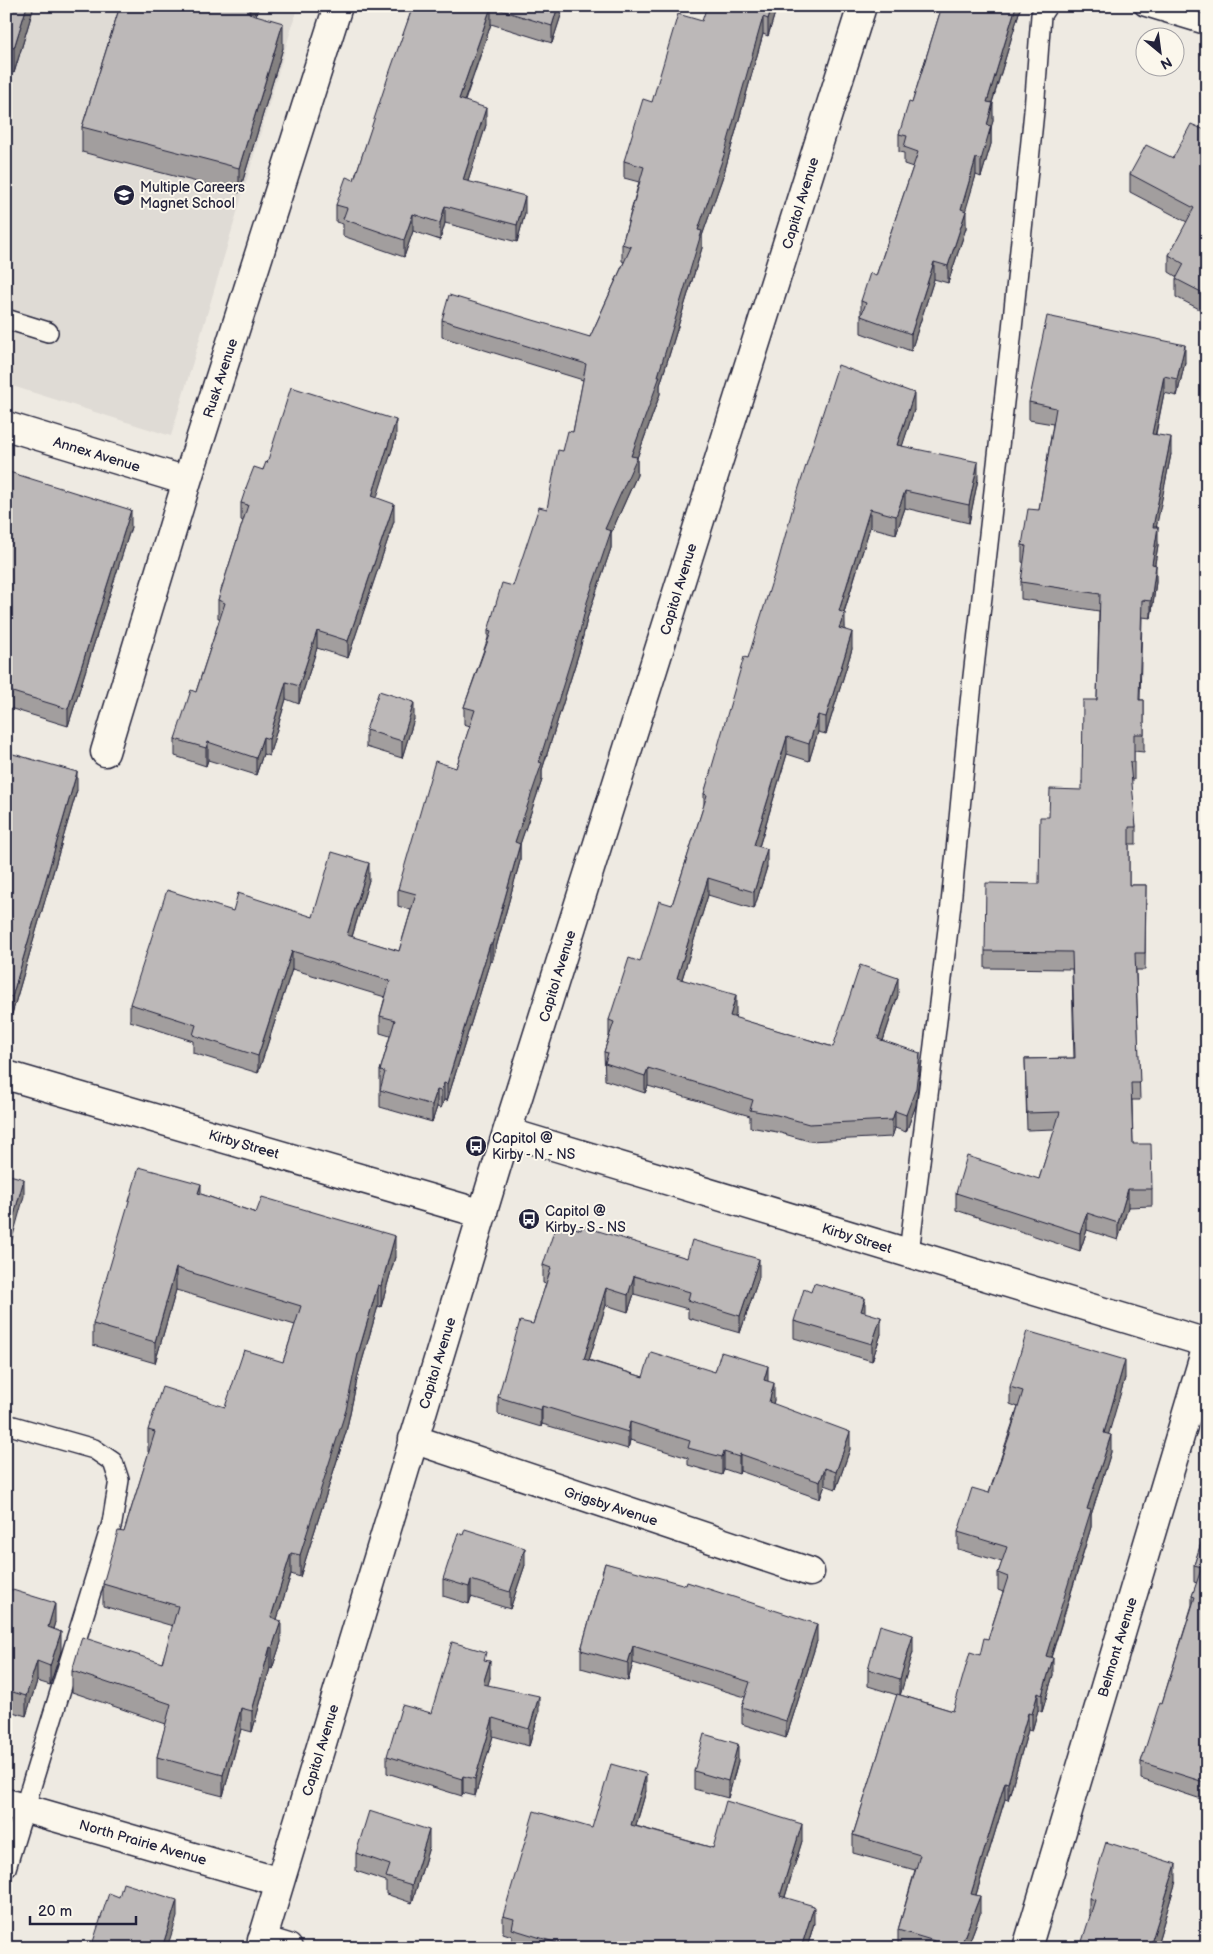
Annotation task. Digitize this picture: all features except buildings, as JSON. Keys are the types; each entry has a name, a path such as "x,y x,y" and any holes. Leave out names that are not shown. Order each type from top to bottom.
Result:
{"street":[{"name":"Rusk Avenue","path":"105,752 187,481 338,6"},
{"name":"Capitol Avenue","path":"261,1944 507,1132 862,6"},
{"name":"Annex Avenue","path":"6,426 187,481"},
{"name":"Kirby Street","path":"6,1075 483,1214"},
{"name":"Kirby Street","path":"507,1132 1207,1344"},
{"name":"Belmont Avenue","path":"1027,1948 1207,1344"},
{"name":"Grigsby Avenue","path":"413,1440 810,1572"},
{"name":"North Prairie Avenue","path":"16,1806 280,1882"},
{"path":"261,1944 288,1948"}],"lane":[{"path":"909,1253 951,904 1010,349 1034,111 1041,15 1047,6"},
{"path":"1144,6 1207,25"},
{"path":"6,319 48,332"},
{"path":"6,1424 94,1449 113,1462 119,1480 112,1523 16,1806 6,1868"}],"shaded area":[{"name":"Multiple Careers Magnet School","path":"6,6 298,6 171,436 6,384"}],"place":[{"name":"Multiple Careers Magnet School","path":"124,195"},
{"name":"Capitol @ Kirby - N - NS","path":"476,1146"},
{"name":"Capitol @ Kirby - S - NS","path":"529,1219"}]}
